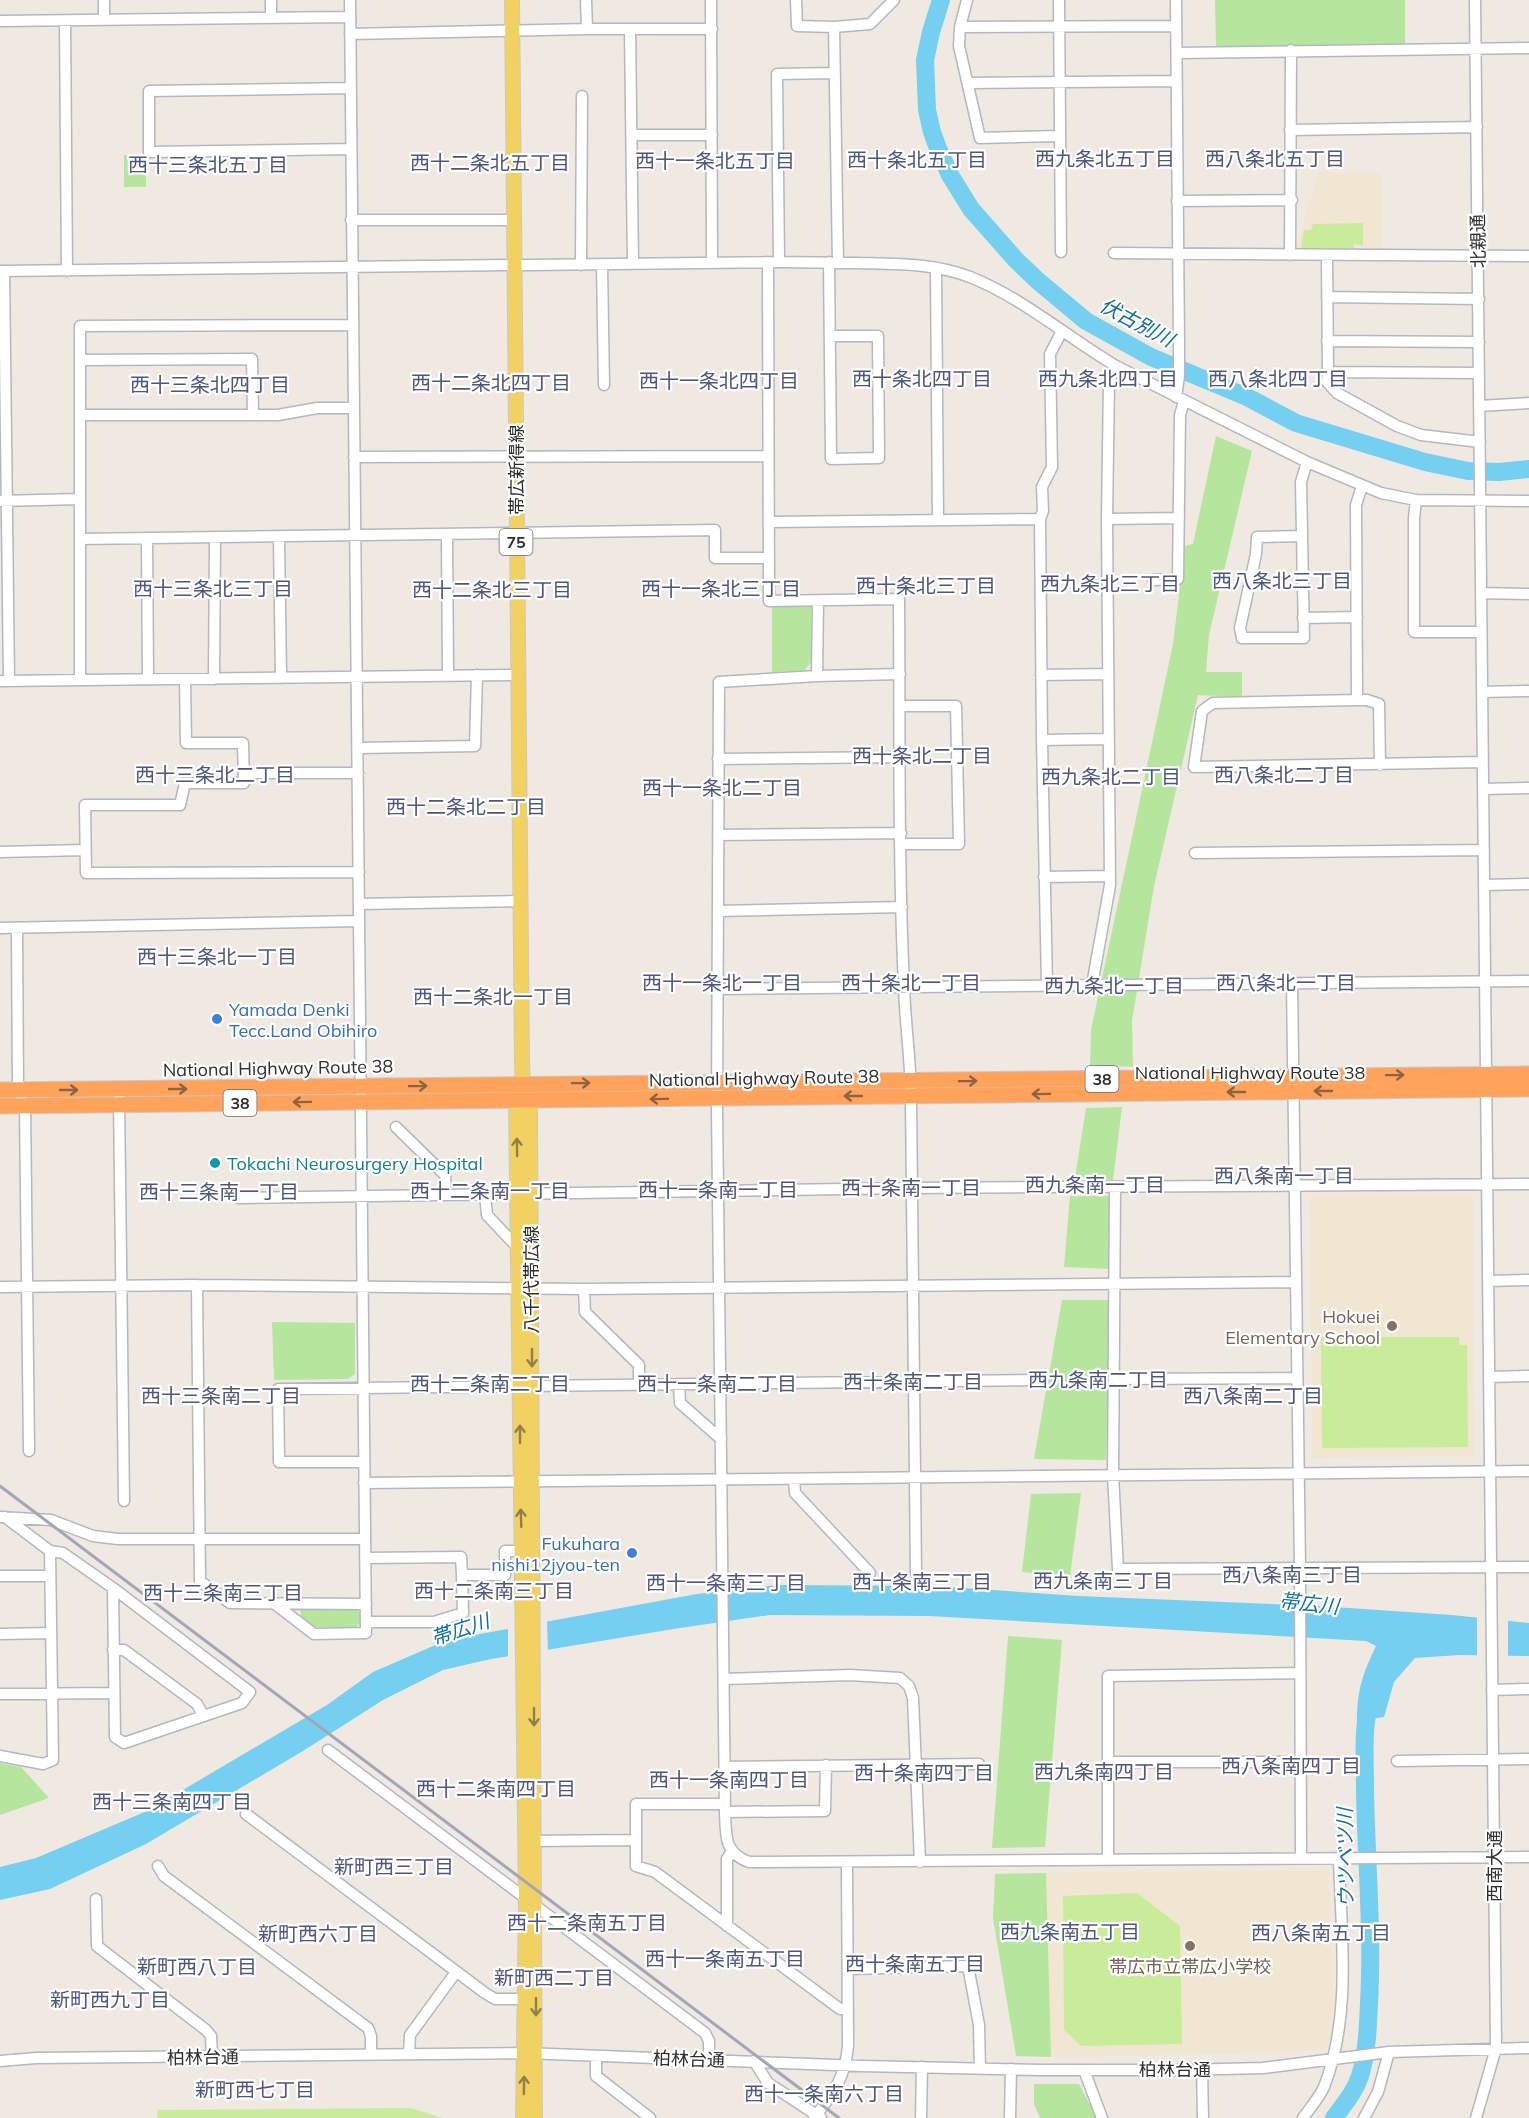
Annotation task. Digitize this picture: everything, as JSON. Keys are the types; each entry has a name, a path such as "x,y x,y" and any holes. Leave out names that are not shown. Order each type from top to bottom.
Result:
{"highway":[{"name":"National Highway Route 38","path":"1487,1082 1529,1074"},
{"name":"National Highway Route 38","path":"0,1106 119,1105 523,1084 718,1090 1487,1082 1529,1089"},
{"name":"National Highway Route 38","path":"0,1090 119,1089 360,1094 523,1101 718,1090"}],"main road":[{"name":"帯広新得線","path":"512,0 523,1084"},
{"name":"八千代帯広線","path":"523,1084 530,1903 530,2053 524,2118"},
{"name":"八千代帯広線","path":"524,1193 519,1249 525,1287"},
{"name":"八千代帯広線","path":"526,1482 522,1551 528,1617"},
{"name":"八千代帯広線","path":"530,1903 524,1999 535,2118"}],"street":[{"path":"104,0 104,19"},
{"path":"271,0 271,17"},
{"path":"275,1604 314,1634 366,1633 350,0"},
{"path":"586,0 587,29"},
{"path":"711,0 712,263"},
{"path":"796,0 797,26 834,27 870,24 894,0"},
{"path":"967,0 960,27 959,46 980,138 1060,136"},
{"path":"1059,0 1061,252"},
{"path":"1153,580 1178,579 1180,399 1176,0"},
{"name":"北親通","path":"1475,0 1487,1082"},
{"path":"0,21 349,17"},
{"path":"65,21 67,271"},
{"path":"960,27 1176,26"},
{"path":"830,336 878,336 879,458 831,459 830,336 834,263 834,27"},
{"path":"350,34 712,29"},
{"path":"630,30 633,264"},
{"path":"1177,53 1529,48"},
{"path":"1290,255 1291,50"},
{"path":"834,73 777,74 768,456 770,601 899,600 902,907 910,1088 912,1286 916,1382 916,1573"},
{"path":"968,83 1176,81"},
{"path":"351,88 149,92 149,152 351,149"},
{"path":"581,265 582,96"},
{"path":"1290,130 1477,128"},
{"path":"632,135 712,135"},
{"path":"1177,201 1292,200"},
{"path":"351,220 514,220"},
{"path":"1114,253 1529,256"},
{"path":"1327,255 1327,382 1337,393 1397,426 1421,435 1480,442"},
{"path":"518,675 4,681 2,271 773,262 906,264 936,268 968,276 984,283 1116,366 1307,462 1362,486 1381,493 1416,500 1529,501"},
{"path":"602,265 604,385"},
{"path":"936,268 938,520"},
{"path":"1327,297 1479,299"},
{"path":"80,680 80,326 353,325"},
{"path":"1047,986 1040,519 1043,510 1042,487 1052,467 1050,354 1062,331"},
{"path":"1328,341 1479,342"},
{"path":"80,360 252,359 254,415"},
{"path":"1092,985 1110,885 1107,519 1109,381 1116,366"},
{"path":"1328,372 1479,373"},
{"path":"1479,406 1529,403"},
{"path":"80,415 278,415 317,408 353,408"},
{"path":"354,457 768,456"},
{"path":"1302,536 1257,537 1256,554 1240,628 1242,638 1304,638 1301,482 1307,462"},
{"path":"1357,700 1356,505 1362,486"},
{"path":"4,501 79,499"},
{"path":"1416,500 1414,633 1481,632"},
{"path":"1107,519 1179,518"},
{"path":"770,522 1040,519"},
{"path":"80,538 715,530 715,558 770,558"},
{"path":"447,535 448,675"},
{"path":"279,537 281,678"},
{"path":"147,538 148,679"},
{"path":"214,679 215,538"},
{"path":"1481,593 1529,594"},
{"path":"817,676 818,601"},
{"path":"1303,618 1357,618"},
{"path":"900,674 719,681 717,989 726,1840 732,1851 749,1863 1529,1857"},
{"path":"1041,675 1108,674"},
{"path":"358,748 475,746 477,675"},
{"path":"185,680 186,743 243,743 244,783 185,783 180,805 85,806 86,873 358,872"},
{"path":"1482,692 1529,691"},
{"path":"1380,765 1378,704 1367,700 1213,703 1202,711 1194,767 1380,765 1483,762"},
{"path":"718,835 901,838 959,844 956,706 901,706"},
{"path":"1042,740 1109,739"},
{"path":"718,759 901,757"},
{"path":"245,773 358,773"},
{"path":"1483,789 1529,788"},
{"path":"0,852 85,850"},
{"path":"1194,853 1484,850"},
{"path":"1044,877 1110,876"},
{"path":"1485,885 1529,884"},
{"path":"359,904 521,901"},
{"path":"718,911 902,907"},
{"path":"0,928 359,921"},
{"path":"17,928 18,1090 25,1106 29,1451"},
{"path":"717,989 1529,981"},
{"path":"1292,983 1300,1567 1300,1858"},
{"name":"西南大通","path":"1476,2118 1496,2048 1487,1082"},
{"path":"119,1089 124,1501"},
{"path":"396,1127 445,1175 446,1194"},
{"path":"239,1198 911,1188 1529,1184"},
{"path":"1115,1187 1113,1475 1118,1569 1529,1567"},
{"path":"485,1194 487,1215 519,1249"},
{"path":"1488,1281 1529,1280"},
{"path":"0,1287 197,1285 584,1289 1296,1282"},
{"path":"197,1285 200,1581 230,1603 366,1604"},
{"path":"584,1289 585,1312 639,1365 639,1384"},
{"path":"1489,1377 1529,1376"},
{"path":"1115,1379 1297,1378"},
{"path":"364,1462 279,1462 278,1389 1036,1380"},
{"path":"679,1384 680,1403 721,1439"},
{"path":"364,1483 1529,1471"},
{"path":"794,1479 795,1493 870,1573"},
{"path":"2,1516 51,1520 93,1536 118,1539 365,1539"},
{"path":"2,1516 50,1551 63,1552 113,1588 250,1692 242,1702 124,1743 114,1737 113,1588"},
{"path":"0,1756 43,1764 53,1760 50,1551"},
{"path":"462,1575 505,1575 505,1551 522,1551"},
{"path":"365,1558 461,1557 463,1613 434,1622 366,1622"},
{"path":"0,1576 50,1576"},
{"path":"0,1634 51,1633"},
{"path":"113,1650 124,1650 197,1704 203,1715"},
{"path":"1108,1859 1108,1676 1300,1673"},
{"path":"724,1679 850,1675 900,1678 909,1686 914,1698 920,1862"},
{"path":"1492,1690 1529,1689"},
{"path":"0,1694 114,1693"},
{"path":"328,1750 517,1890 530,1903 705,2034 709,2041 709,2060"},
{"path":"1397,1761 1529,1759"},
{"path":"1108,1762 1301,1762"},
{"path":"725,1767 979,1764"},
{"path":"826,1765 825,1811 636,1804 636,1866 655,1872 840,2009 848,2009"},
{"path":"246,1814 495,1999 524,1999"},
{"path":"529,1840 636,1840"},
{"path":"727,1926 727,1859 732,1851"},
{"path":"1304,2118 1323,2089 1337,2060 1341,2021 1345,1858"},
{"path":"754,2061 768,2084 817,2117 840,2082 846,2066 848,2009 847,1862"},
{"path":"158,1866 164,1876 368,2028 371,2036 371,2054"},
{"path":"96,1899 97,1946 206,2030 211,2036 212,2057"},
{"path":"848,1969 968,1966 979,2025 980,2068"},
{"path":"409,2054 410,2036 456,1972"},
{"name":"柏林台通","path":"0,2061 530,2053 846,2066 1084,2070 1202,2069 1263,2068 1389,2052 1529,2048"},
{"path":"1364,2118 1378,2092 1389,2052"},
{"path":"596,2056 596,2076 650,2118"},
{"path":"921,2067 921,2118"},
{"path":"1010,2118 1011,2069"},
{"path":"1202,2069 1203,2118"},
{"path":"1084,2070 1102,2118"}],"shaded area":[{"path":"1318,172 1381,173 1381,251 1296,251"},
{"name":"Hokuei Elementary School","path":"1473,1195 1474,1456 1312,1458 1310,1196"},
{"name":"帯広市立帯広小学校","path":"1329,1870 1334,2019 1329,2047 1277,2053 1051,2057 1046,1873"}],"green space":[{"path":"1215,0 1405,0 1405,45 1216,47"},
{"path":"124,155 139,155 146,161 146,187 124,187"},
{"path":"1363,223 1363,245 1354,244 1354,249 1301,249 1304,230 1311,230 1313,224"},
{"path":"1216,436 1252,451 1209,635 1206,672 1242,672 1242,697 1198,695 1154,886 1132,1021 1133,1067 1090,1065 1091,1030 1173,644 1185,546 1193,544"},
{"path":"772,606 811,606 812,661 804,671 772,672"},
{"path":"1122,1107 1113,1180 1075,1178 1086,1108"},
{"path":"1070,1196 1112,1196 1112,1269 1064,1267"},
{"path":"1062,1300 1111,1300 1106,1460 1034,1459"},
{"path":"272,1322 355,1323 355,1374 348,1379 274,1380"},
{"path":"1321,1337 1459,1337 1459,1345 1467,1345 1468,1447 1322,1448"},
{"path":"1081,1493 1070,1576 1022,1572 1031,1494"},
{"path":"356,1607 361,1622 355,1628 315,1627 301,1617 301,1608"},
{"path":"1008,1636 1062,1640 1045,1847 992,1848"},
{"path":"0,1763 21,1767 49,1798 0,1815"},
{"path":"1046,1873 1051,2057 1016,2056 993,1918 995,1874"},
{"path":"1137,1893 1180,1926 1182,2044 1081,2046 1064,2030 1063,1896"},
{"path":"1034,2084 1079,2084 1097,2118 1040,2118 1034,2104"},
{"path":"411,2108 442,2118 157,2118 158,2110"}],"water":[{"path":"779,1585 936,1586 1078,1596 1319,1606 1452,1615 1529,1623 1529,1656 1459,1655 1415,1658 1394,1682 1384,1717 1357,1721 1362,1682 1376,1646 1366,1641 929,1616 770,1615 680,1628 491,1659 443,1670 383,1700 303,1751 146,1844 50,1889 0,1900 0,1867 36,1858 147,1811 327,1705 373,1672 447,1640 697,1594"}],"pier":[{"path":"1477,1615 1508,1618 1508,1659 1477,1658"},
{"path":"547,1618 548,1653 508,1659 508,1625"}],"waterway":[{"name":"伏古別川","path":"941,0 925,60 927,110 939,151 950,175 971,209 1016,260 1086,321 1151,357 1247,397 1296,423 1425,462 1468,471 1499,472 1529,469"},
{"name":"ウツベツ川","path":"1334,2118 1358,2082 1367,2040 1370,1949 1365,1742 1366,1719 1371,1697"}],"railway":[{"path":"0,1486 839,2118"}],"place":[{"name":"Yamada Denki Tecc.Land Obihiro","path":"217,1019"},
{"name":"Tokachi Neurosurgery Hospital","path":"215,1163"},
{"name":"Hokuei Elementary School","path":"1392,1326"},
{"name":"Fukuhara nishi12jyou-ten","path":"632,1553"},
{"name":"帯広市立帯広小学校","path":"1190,1946"}],"district":[{"name":"西九条北五丁目","path":"1105,158"},
{"name":"西八条北五丁目","path":"1275,158"},
{"name":"西十条北五丁目","path":"917,159"},
{"name":"西十一条北五丁目","path":"715,160"},
{"name":"西十二条北五丁目","path":"490,162"},
{"name":"西十三条北五丁目","path":"208,164"},
{"name":"西十条北四丁目","path":"922,378"},
{"name":"西九条北四丁目","path":"1108,378"},
{"name":"西八条北四丁目","path":"1278,378"},
{"name":"西十一条北四丁目","path":"719,380"},
{"name":"西十二条北四丁目","path":"491,382"},
{"name":"西十三条北四丁目","path":"210,384"},
{"name":"西八条北三丁目","path":"1282,580"},
{"name":"西九条北三丁目","path":"1110,583"},
{"name":"西十条北三丁目","path":"926,585"},
{"name":"西十三条北三丁目","path":"213,588"},
{"name":"西十一条北三丁目","path":"721,588"},
{"name":"西十二条北三丁目","path":"492,589"},
{"name":"西十条北二丁目","path":"922,755"},
{"name":"西十三条北二丁目","path":"215,774"},
{"name":"西八条北二丁目","path":"1284,774"},
{"name":"西九条北二丁目","path":"1111,776"},
{"name":"西十一条北二丁目","path":"722,787"},
{"name":"西十二条北二丁目","path":"466,806"},
{"name":"西十三条北一丁目","path":"217,956"},
{"name":"西十一条北一丁目","path":"722,982"},
{"name":"西十条北一丁目","path":"911,982"},
{"name":"西八条北一丁目","path":"1286,982"},
{"name":"西九条北一丁目","path":"1114,985"},
{"name":"西十二条北一丁目","path":"493,996"},
{"name":"西八条南一丁目","path":"1284,1175"},
{"name":"西九条南一丁目","path":"1095,1184"},
{"name":"西十条南一丁目","path":"911,1187"},
{"name":"西十一条南一丁目","path":"718,1189"},
{"name":"西十二条南一丁目","path":"490,1190"},
{"name":"西十三条南一丁目","path":"219,1191"},
{"name":"西九条南二丁目","path":"1098,1379"},
{"name":"西十条南二丁目","path":"913,1381"},
{"name":"西十二条南二丁目","path":"490,1383"},
{"name":"西十一条南二丁目","path":"717,1383"},
{"name":"西十三条南二丁目","path":"221,1395"},
{"name":"西八条南二丁目","path":"1253,1395"},
{"name":"西八条南三丁目","path":"1292,1574"},
{"name":"西九条南三丁目","path":"1103,1580"},
{"name":"西十条南三丁目","path":"922,1581"},
{"name":"西十一条南三丁目","path":"726,1582"},
{"name":"西十二条南三丁目","path":"494,1590"},
{"name":"西十三条南三丁目","path":"223,1592"},
{"name":"西八条南四丁目","path":"1291,1765"},
{"name":"西九条南四丁目","path":"1104,1771"},
{"name":"西十条南四丁目","path":"924,1772"},
{"name":"西十一条南四丁目","path":"729,1779"},
{"name":"西十二条南四丁目","path":"496,1788"},
{"name":"西十三条南四丁目","path":"172,1801"},
{"name":"新町西三丁目","path":"394,1866"},
{"name":"西十二条南五丁目","path":"587,1922"},
{"name":"西九条南五丁目","path":"1070,1931"},
{"name":"西八条南五丁目","path":"1321,1932"},
{"name":"新町西六丁目","path":"318,1933"},
{"name":"西十一条南五丁目","path":"725,1958"},
{"name":"西十条南五丁目","path":"915,1963"},
{"name":"新町西八丁目","path":"197,1966"},
{"name":"新町西二丁目","path":"554,1977"},
{"name":"新町西九丁目","path":"110,1999"},
{"name":"新町西七丁目","path":"255,2089"},
{"name":"西十一条南六丁目","path":"824,2093"}],"water label":[{"name":"帯広川","path":"1309,1603"},
{"name":"帯広川","path":"460,1629"}]}
